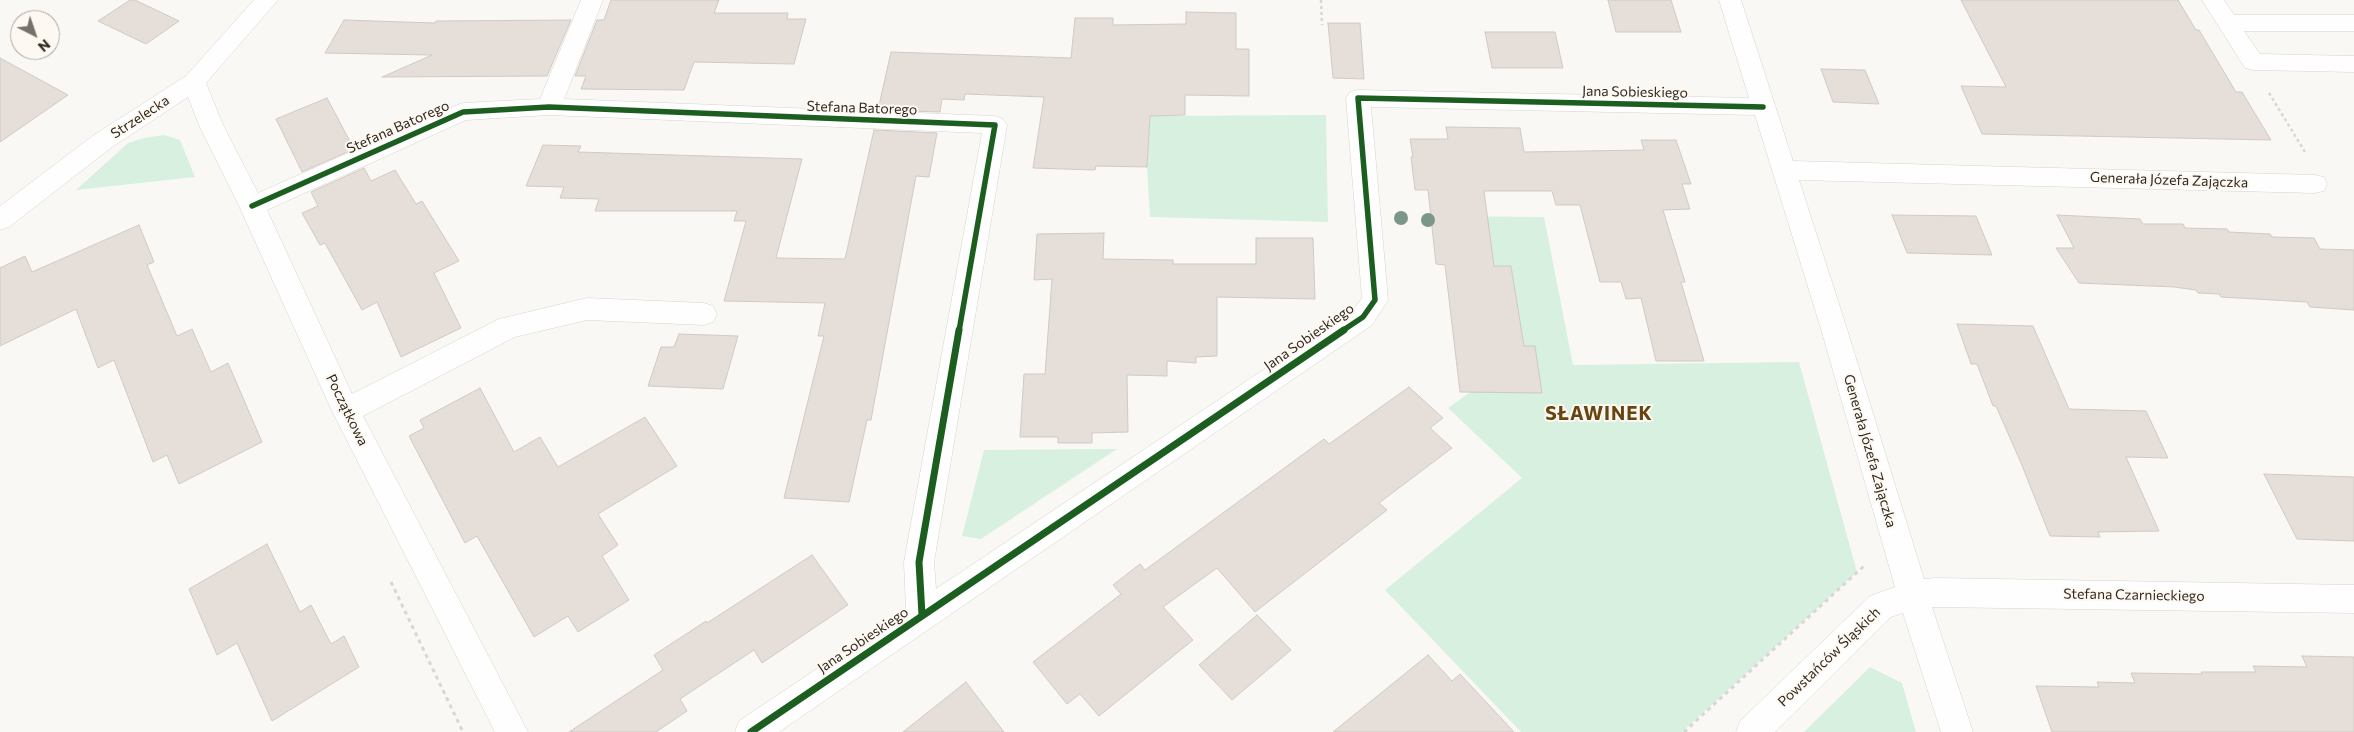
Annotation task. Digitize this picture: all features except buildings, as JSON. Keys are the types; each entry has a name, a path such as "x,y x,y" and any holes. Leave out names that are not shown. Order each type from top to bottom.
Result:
{"street":[{"name":"Strzelecka","path":"0,220 103,140 194,82 267,0"},
{"path":"549,108 592,0"},
{"name":"Generała Józefa Zajączka","path":"1730,0 1956,732"},
{"path":"2213,0 2239,23 2354,23"},
{"path":"2234,0 2239,23 2253,62 2354,64"},
{"name":"Początkowa","path":"194,82 211,125 252,206 346,412 512,732"},
{"name":"Jana Sobieskiego","path":"751,732 1358,321 1375,300 1358,98 1763,107"},
{"name":"Stefana Batorego","path":"252,206 463,112 549,108 994,125 919,562 922,615"},
{"name":"Generała Józefa Zajączka","path":"1783,170 2315,184"},
{"path":"346,412 509,327 588,309 704,314"},
{"name":"Stefana Czarnieckiego","path":"1914,595 1936,592 2354,599"},
{"name":"Powstańców Śląskich","path":"1752,732 1881,606 1914,595"}],"path":[{"path":"1321,0 1322,25"},
{"path":"2253,62 2258,75 2318,173 2315,184"},
{"path":"1684,732 1868,562"}],"green space":[{"path":"1326,115 1328,222 1150,217 1147,167 1150,116"},
{"path":"164,135 180,140 195,177 76,190 128,143"},
{"path":"1431,216 1544,217 1573,365 1799,362 1857,572 1682,732 1521,732 1385,590 1522,478 1448,408 1535,346 1523,346 1511,266 1494,266"},
{"path":"1117,449 981,539 962,536 984,450"},
{"path":"1870,667 1902,683 1916,732 1804,732"}],"cycle path":[{"path":"751,732 1363,317 1375,300 1358,98 1763,107"},
{"path":"252,206 463,112 549,107 995,125 919,562 922,615"}],"district":[{"name":"SŁAWINEK","path":"1599,414"}]}
